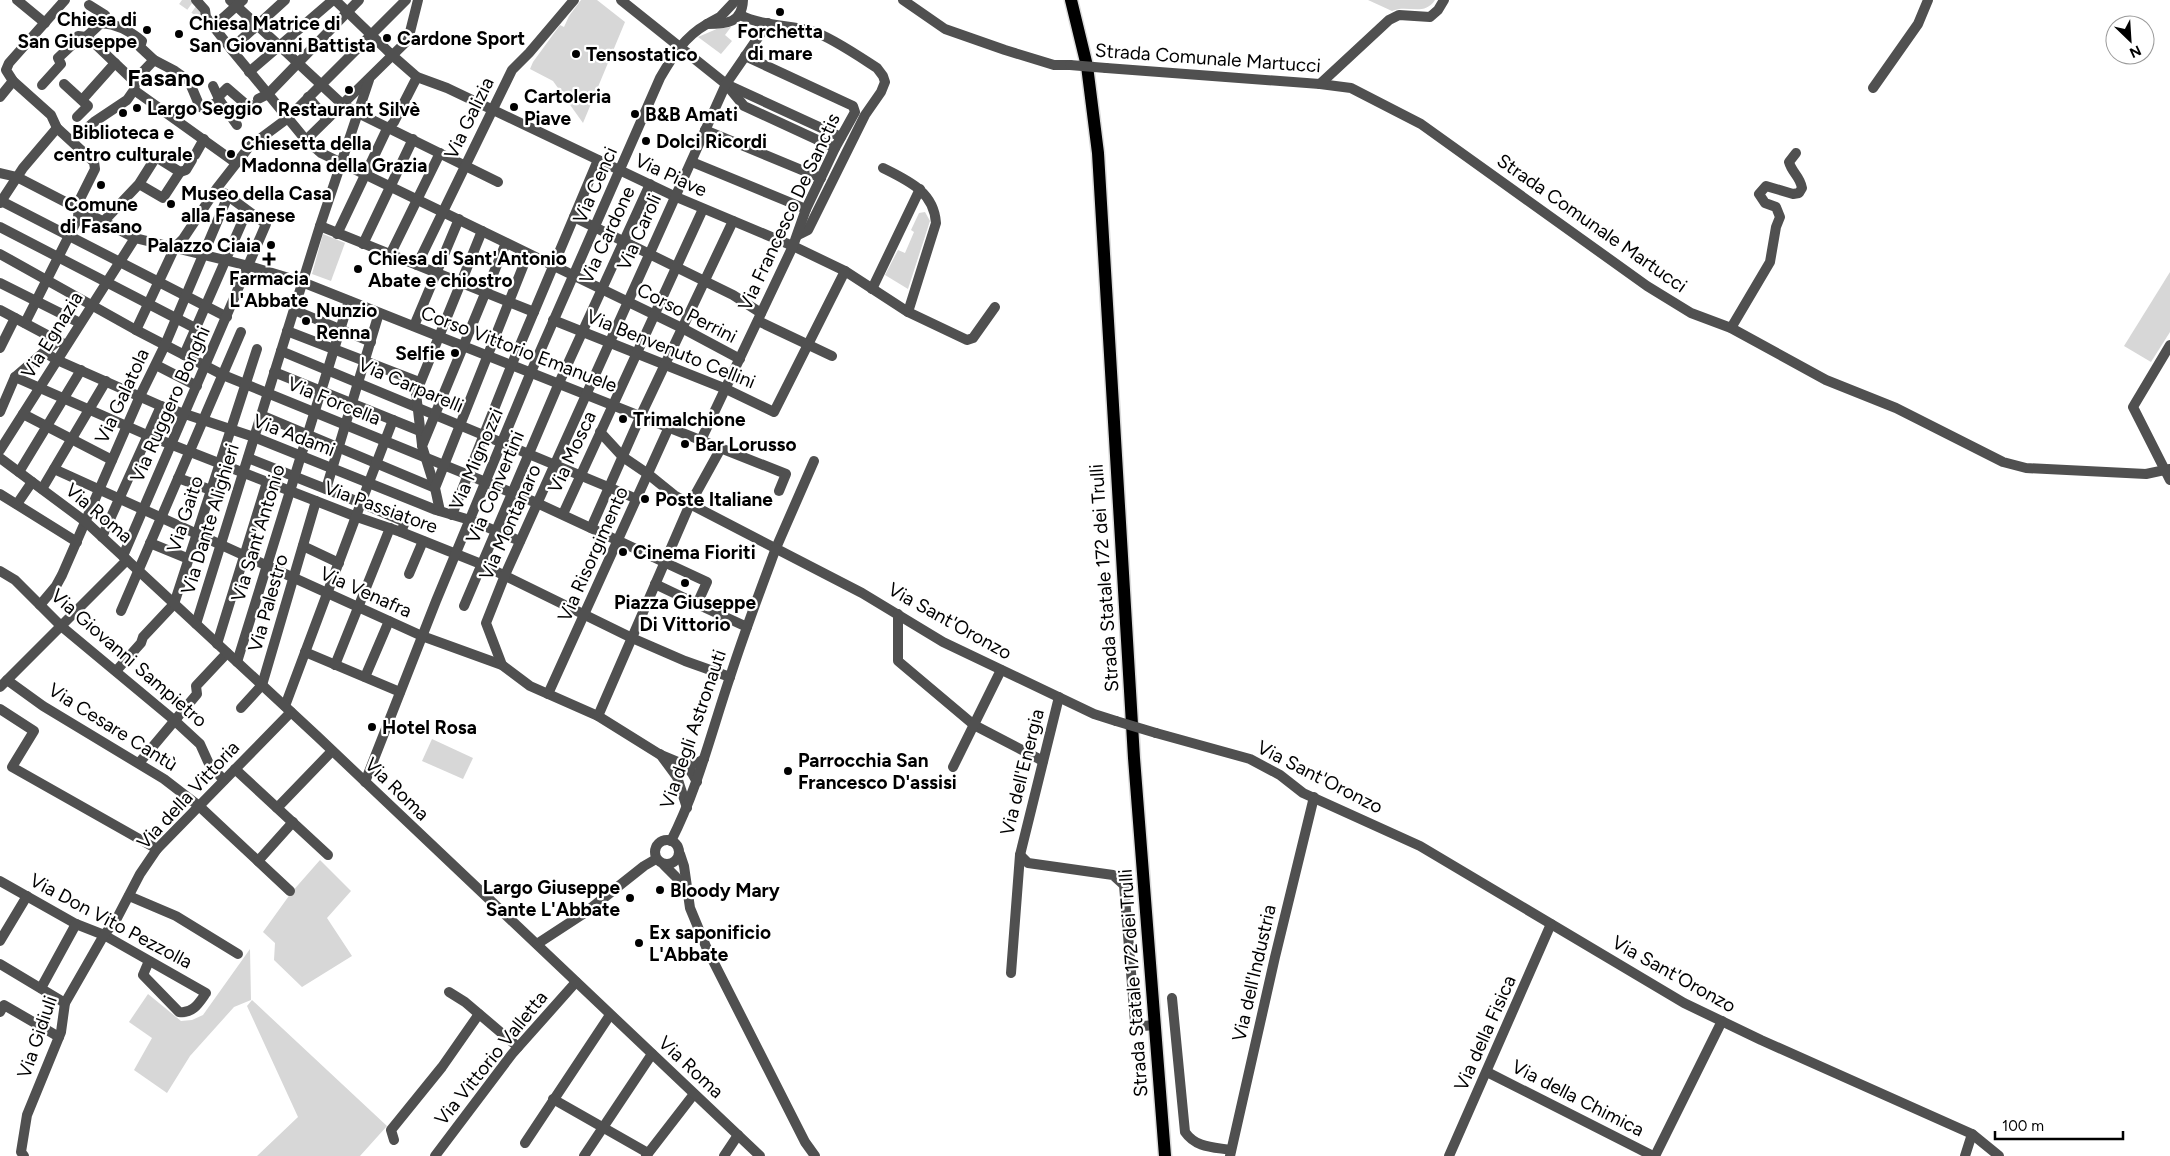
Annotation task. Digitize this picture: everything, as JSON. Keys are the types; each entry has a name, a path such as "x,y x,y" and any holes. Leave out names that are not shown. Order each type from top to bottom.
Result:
{"main road":[{"name":"Strada Statale 172 dei Trulli","path":"1071,0 1087,66 1098,153 1134,758 1164,1156"}],"street":[{"path":"17,0 45,23"},
{"path":"24,323 56,257 78,218 79,200 95,169 94,162 57,128 37,92 13,81 6,70 9,63 65,0"},
{"path":"231,49 285,0"},
{"path":"249,72 334,0"},
{"name":"Via Piave","path":"334,0 392,56 417,77 447,88 674,196 793,246 845,271 908,312 970,340 995,306"},
{"path":"101,22 120,26 142,40 140,47 154,60 189,81 200,106 204,108 219,99 227,88 249,107 298,64 359,0"},
{"name":"Via Galizia","path":"417,265 512,70 574,0"},
{"path":"621,0 726,84 744,106 835,148"},
{"name":"Via Cenci","path":"531,372 660,78 679,47 695,31 720,17 736,0"},
{"path":"743,0 740,15 749,20 816,32 877,68 885,82 865,115 808,230 798,235"},
{"name":"Strada Comunale Martucci","path":"903,0 945,29 1054,65 1320,84 1351,88 1421,124 1647,286 1692,313 1731,328 1826,380 1896,408 2003,462 2026,468 2146,474 2169,473"},
{"path":"1320,84 1389,20 1399,15 1430,17 1438,10 1444,0"},
{"path":"1873,88 1918,24 1928,0"},
{"name":"Corso Perrini","path":"200,1 205,10 204,16 214,26 249,72 259,99 288,118 306,140 321,153 682,328 740,359"},
{"path":"136,330 175,247 183,239 236,163 250,147 288,118 371,35 414,1"},
{"path":"306,140 408,40 414,1"},
{"path":"214,26 236,2 257,26 342,104 498,182"},
{"path":"37,92 59,78 61,64 58,58 101,22 105,15 89,5"},
{"name":"Via Cenci","path":"707,24 728,22 740,15"},
{"name":"Via Caroli","path":"586,394 726,84 768,23"},
{"path":"82,36 115,63 134,85 236,163"},
{"name":"Via Francesco De Sanctis","path":"702,440 798,235 806,209 840,138 855,112 853,106 745,56"},
{"path":"72,140 94,122 127,100 134,85 154,60"},
{"path":"82,100 115,63"},
{"path":"337,234 365,174 417,77"},
{"path":"59,78 88,106 77,117"},
{"name":"Via Dante Alighieri","path":"196,624 302,282 369,80"},
{"path":"0,96 13,81"},
{"path":"726,84 840,138"},
{"path":"213,86 219,99 237,125"},
{"path":"308,97 327,119"},
{"path":"57,128 17,177 1,202 227,317"},
{"path":"705,130 821,178"},
{"path":"139,184 163,198 180,172 186,170 204,139"},
{"path":"363,244 413,139"},
{"path":"390,255 440,153"},
{"path":"1731,328 1770,262 1776,227 1780,217 1776,208 1765,203 1759,194 1766,186 1793,194 1799,193 1802,188 1801,179 1790,168 1789,162 1796,153"},
{"path":"103,222 139,184 156,157 180,172"},
{"path":"452,515 512,364 598,160"},
{"path":"692,162 806,209"},
{"path":"883,168 920,189 936,212 936,223 908,312"},
{"name":"Corso Vittorio Emanuele","path":"0,173 17,177 134,238 249,266 302,282 786,474 779,491"},
{"name":"Via Cardone","path":"559,383 650,184"},
{"path":"184,355 248,211 217,188"},
{"path":"872,289 920,189"},
{"name":"Via Galatola","path":"40,605 56,586 77,542 140,396 165,345 228,196"},
{"name":"Via Mosca","path":"563,514 703,209"},
{"name":"Via Ruggero Bonghi","path":"3,684 125,558 143,509 266,224 248,211"},
{"path":"574,217 648,255 733,294 760,317 808,345 832,356"},
{"path":"414,326 460,219"},
{"path":"592,528 641,415 733,221"},
{"path":"320,226 534,312"},
{"path":"0,227 195,328"},
{"path":"440,511 424,451 416,406 416,393 482,231"},
{"name":"Via Egnazia","path":"0,450 57,360 62,343 80,323 134,238"},
{"path":"424,451 435,414 506,243"},
{"name":"Via Forcella","path":"0,254 136,330 222,375 345,425 385,440 424,451 444,464 563,514 665,562"},
{"path":"435,488 528,254"},
{"path":"808,345 845,271"},
{"path":"0,283 80,323"},
{"name":"Via Sant'Antonio","path":"237,662 349,300"},
{"path":"0,310 62,343"},
{"path":"294,310 370,342"},
{"path":"326,489 379,313"},
{"path":"0,348 15,318"},
{"name":"Via Benvenuto Cellini","path":"553,320 726,389 774,412 808,345"},
{"path":"287,331 420,382"},
{"path":"121,611 241,332"},
{"path":"0,412 15,377 44,352 62,343"},
{"path":"2169,473 2133,407 2170,346"},
{"name":"Via Gaito","path":"116,671 141,643 143,637 174,604 256,349"},
{"name":"Via Carparelli","path":"281,351 610,486 637,499"},
{"name":"Via Adami","path":"44,352 57,360 161,406 254,437 369,484 440,511 470,520 520,541"},
{"path":"156,365 197,386"},
{"path":"20,472 81,370"},
{"path":"274,372 420,431"},
{"name":"Via Mignozzi","path":"365,782 422,636 531,372"},
{"name":"Via Passiatore","path":"15,377 147,436 481,564 632,638 685,662 730,678"},
{"path":"42,489 106,381"},
{"name":"Via Convertini","path":"464,606 559,383"},
{"name":"Via Montanaro","path":"502,665 486,623 505,575 586,394"},
{"path":"102,537 161,406"},
{"path":"23,414 112,460"},
{"path":"261,415 377,462 435,488"},
{"name":"Via della Vittoria","path":"104,935 116,920 140,874 157,849 235,769 288,709 305,652 393,420"},
{"name":"Via Risorgimento","path":"548,694 585,616 669,427"},
{"name":"Via Sant'Oronzo","path":"600,432 623,456 674,495 862,593 943,642 1094,714 1250,759 1280,774 1303,793 1420,846 1684,1003 1972,1134 1999,1156"},
{"path":"598,716 690,504 721,448"},
{"name":"Via Roma","path":"0,458 86,522 288,709 760,1156"},
{"path":"248,458 405,522 401,532"},
{"name":"Via degli Astronauti","path":"671,840 688,808 747,627 776,548 814,461"},
{"name":"Via Venafra","path":"54,469 422,636 502,665 530,686 598,716 659,754 682,764 692,773 697,782"},
{"path":"178,478 211,490"},
{"path":"17,504 32,482"},
{"path":"217,644 267,482"},
{"path":"0,494 77,542"},
{"name":"Via Palestro","path":"241,708 262,685 316,502"},
{"path":"335,665 390,528"},
{"path":"409,574 423,541"},
{"path":"150,543 188,559"},
{"path":"303,546 339,563"},
{"path":"665,562 707,582 697,604"},
{"name":"Via Giovanni Sampietro","path":"0,571 15,580 61,626 200,744 210,766 224,780"},
{"path":"655,584 747,627"},
{"path":"898,614 898,661 974,725 1043,761"},
{"path":"365,677 389,621"},
{"path":"305,652 400,692"},
{"path":"139,764 197,694 196,686 227,653"},
{"path":"953,767 1001,670"},
{"name":"Via Cesare Cantù","path":"3,684 164,779 199,806 290,891"},
{"name":"Via dell'Energia","path":"1011,973 1020,855 1058,697"},
{"path":"0,709 34,731 12,767 157,849"},
{"path":"277,808 332,751"},
{"name":"Via Venafra","path":"659,754 677,777 688,808"},
{"path":"682,764 694,764 704,760"},
{"path":"235,769 328,855"},
{"path":"677,777 687,782 697,782"},
{"name":"Via dell'Industria","path":"1230,1154 1314,797"},
{"path":"258,861 293,822"},
{"path":"687,894 676,877 660,862 656,846 662,841 671,840 678,847 684,866 690,908 707,949 805,1142 815,1156"},
{"path":"537,944 586,912 644,866 676,861 680,854"},
{"name":"Via dell'Energia","path":"1020,855 1028,863 1113,875 1124,885 1135,1022 1143,1026 1154,1025"},
{"name":"Via Don Vito Pezzolla","path":"0,881 76,924 104,935 150,960 206,993 197,1006 185,1013 179,1012 143,975 150,960"},
{"path":"0,941 27,896"},
{"path":"129,896 176,916 238,954"},
{"path":"41,988 76,924"},
{"name":"Via della Fisica","path":"1449,1156 1551,924"},
{"name":"Via Gidiuli","path":"24,1156 21,1152 27,1114 59,1037 65,1003 104,935"},
{"path":"0,964 65,1003"},
{"name":"Via Vittorio Valletta","path":"435,1156 518,1047 576,982"},
{"path":"449,992 518,1047"},
{"path":"1172,998 1184,1132 1190,1140 1198,1145 1230,1154"},
{"path":"0,1012 4,1005 59,1037"},
{"path":"394,1140 391,1130 442,1067 479,1014"},
{"path":"525,1143 552,1099 610,1015"},
{"path":"1654,1156 1722,1021"},
{"path":"584,1156 652,1054"},
{"name":"Via della Chimica","path":"1487,1072 1654,1156"},
{"path":"552,1099 647,1155 694,1094"},
{"path":"1965,1156 1972,1134"},
{"path":"724,1156 738,1135"}],"shaded area":[{"name":"Tensostatico","path":"581,0 597,0 625,22 583,123 553,81 530,69 560,25 564,27 569,16"},
{"path":"1368,0 1435,0 1426,8 1392,11"},
{"path":"731,27 725,35 732,41 721,54 698,37 719,28"},
{"path":"925,212 930,221 908,289 885,275 898,250 905,253 914,232 911,230 919,213"},
{"path":"323,234 345,243 331,281 312,274"},
{"path":"2170,272 2170,332 2151,362 2124,346"},
{"path":"432,739 473,758 463,779 422,761"},
{"path":"320,860 351,891 327,918 352,956 302,987 274,960 275,943 263,932 291,893"},
{"path":"250,949 251,1000 234,1007 190,1056 167,1093 134,1070 152,1038 129,1022 148,994 181,1021 192,1020 203,1015"},
{"path":"252,1000 387,1126 360,1156 257,1156 298,1117 247,1006"}],"tunnel":[{"path":"182,0 202,14"}],"place":[{"name":"Forchetta di mare","path":"780,12"},
{"name":"Chiesa di San Giuseppe","path":"147,30"},
{"name":"Chiesa Matrice di San Giovanni Battista","path":"179,34"},
{"name":"Cardone Sport","path":"387,38"},
{"name":"Tensostatico","path":"576,54"},
{"name":"Restaurant Silvè","path":"349,90"},
{"name":"Cartoleria Piave","path":"514,107"},
{"name":"Largo Seggio","path":"137,108"},
{"name":"Biblioteca e centro culturale","path":"123,113"},
{"name":"B&B Amati","path":"635,114"},
{"name":"Dolci Ricordi","path":"646,141"},
{"name":"Chiesetta della Madonna della Grazia","path":"231,154"},
{"name":"Comune di Fasano","path":"101,185"},
{"name":"Museo della Casa alla Fasanese","path":"171,204"},
{"name":"Palazzo Ciaia","path":"271,245"},
{"name":"Farmacia L'Abbate","path":"269,259"},
{"name":"Chiesa di Sant'Antonio Abate e chiostro","path":"358,269"},
{"name":"Nunzio Renna","path":"306,321"},
{"name":"Selfie","path":"455,353"},
{"name":"Trimalchione","path":"623,419"},
{"name":"Bar Lorusso","path":"685,444"},
{"name":"Poste Italiane","path":"645,499"},
{"name":"Cinema Fioriti","path":"623,552"},
{"name":"Piazza Giuseppe Di Vittorio","path":"685,583"},
{"name":"Hotel Rosa","path":"372,727"},
{"name":"Parrocchia San Francesco D'assisi","path":"788,771"},
{"name":"Bloody Mary","path":"660,890"},
{"name":"Largo Giuseppe Sante L'Abbate","path":"630,898"},
{"name":"Ex saponificio L'Abbate","path":"639,943"}],"district":[{"name":"Fasano","path":"166,77"}]}
